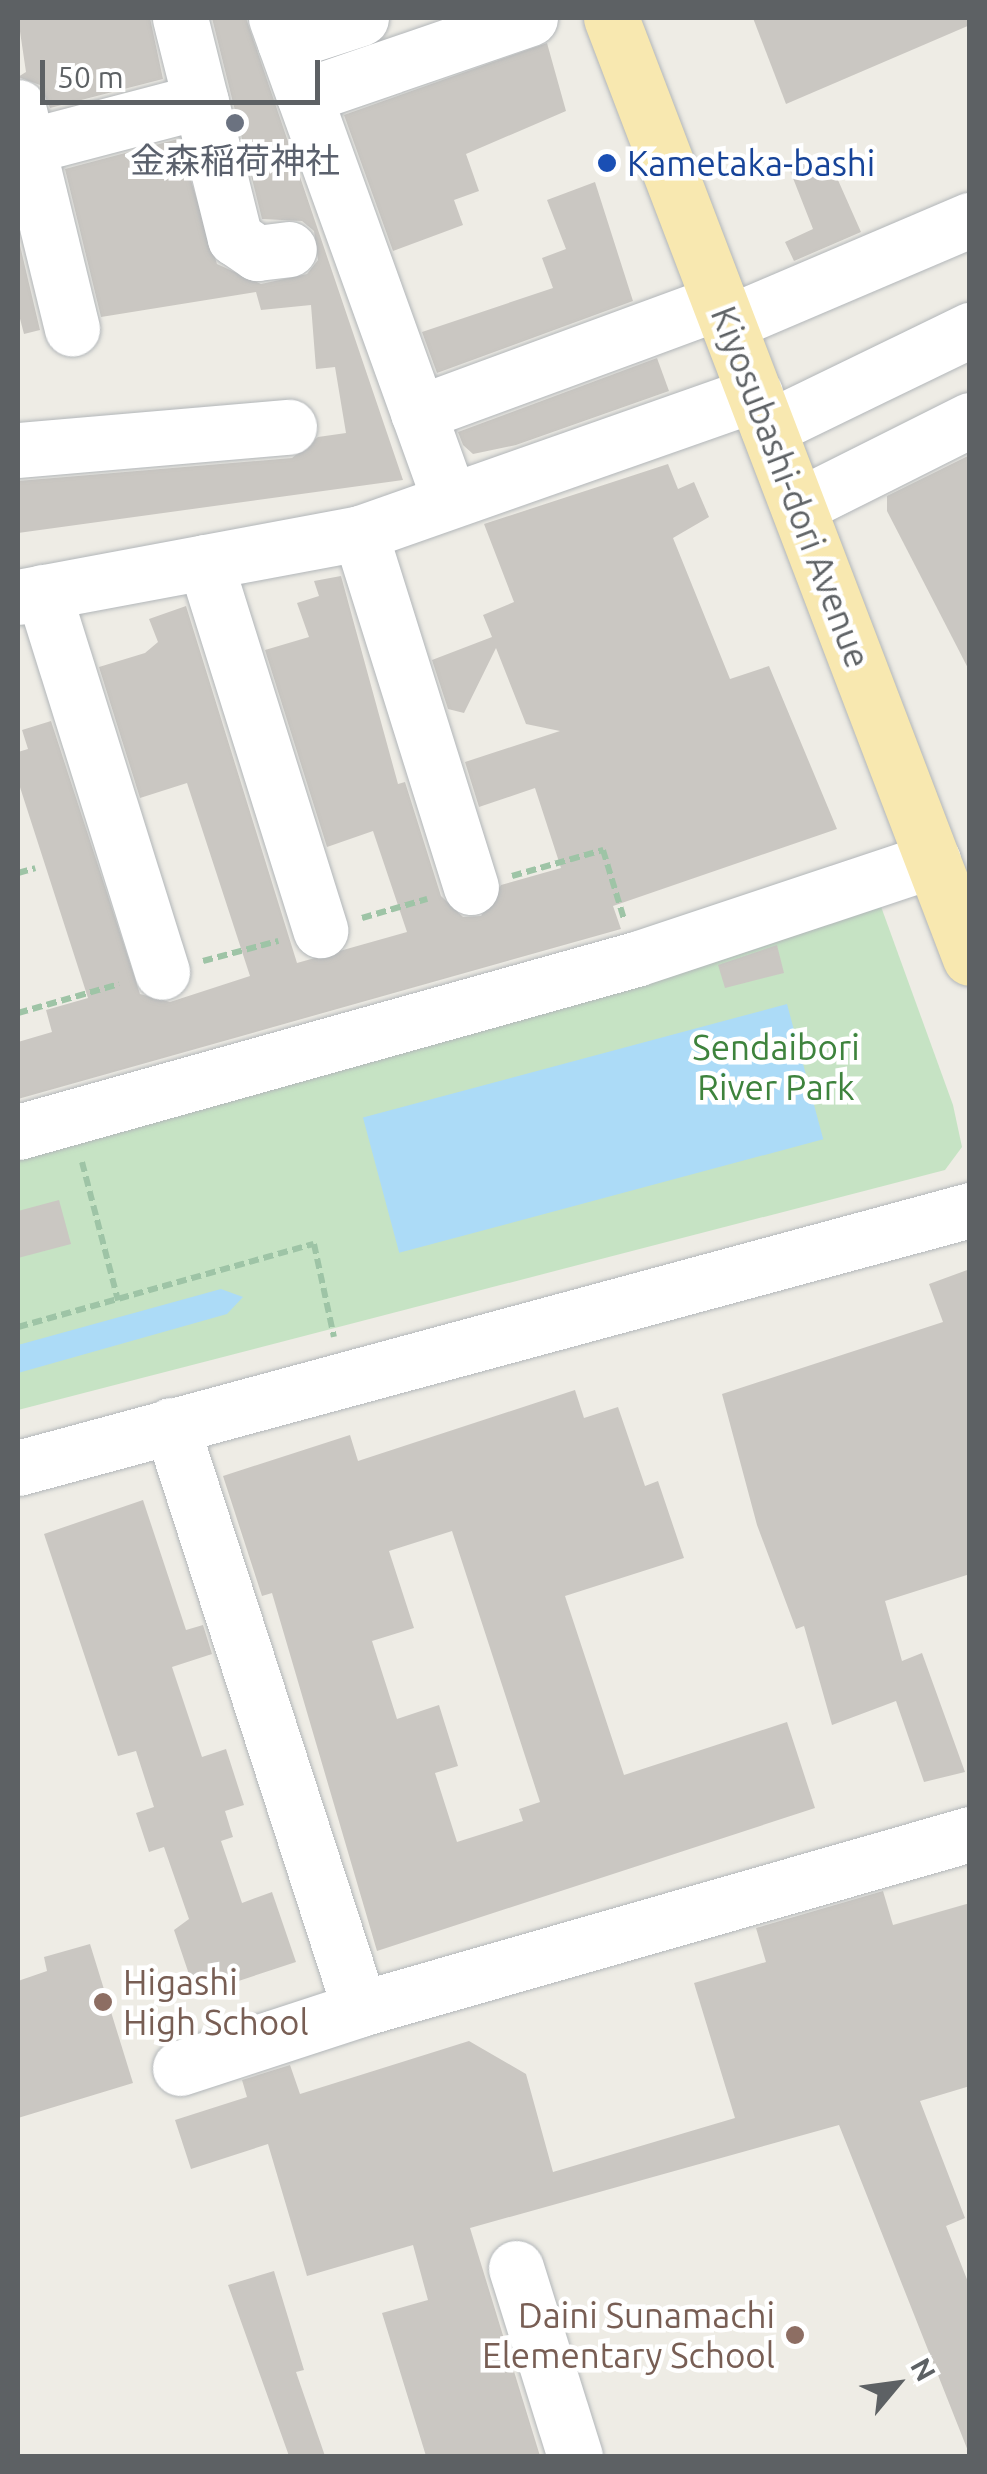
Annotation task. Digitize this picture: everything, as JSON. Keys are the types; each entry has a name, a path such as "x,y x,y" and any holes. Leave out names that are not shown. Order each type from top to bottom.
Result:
{"main road":[{"name":"Kiyosubashi-dori Avenue","path":"611,18 956,908"}],"street":[{"path":"180,18 235,238 258,254 289,249"},
{"path":"361,18 280,30 450,501"},
{"path":"304,96 530,18"},
{"path":"72,329 21,134 201,102"},
{"path":"418,412 724,312 970,220"},
{"path":"162,972 30,594 360,533 450,501 762,411 970,330"},
{"path":"798,506 970,420"},
{"path":"18,450 289,426"},
{"path":"360,533 471,887"},
{"path":"205,562 320,930"},
{"path":"18,1132 636,959 956,908"},
{"path":"18,1468 970,1210"},
{"path":"171,1424 360,2008"},
{"path":"180,2068 360,2008 970,1834"},
{"path":"516,2268 575,2456"}],"path":[{"path":"18,872 35,868"},
{"path":"70,1117 118,1300"},
{"path":"18,1327 314,1244 334,1340"}],"green space":[{"name":"Sendaibori River Park","path":"875,890 953,1105 962,1147 945,1170 18,1410 18,1147"}],"water":[{"path":"787,1004 823,1139 399,1253 363,1118"},
{"path":"221,1289 243,1297 227,1314 18,1373 18,1345"}],"building":[{"path":"18,18 150,18 163,79 50,108 40,85 18,77 26,72"},
{"path":"212,18 246,18 403,480 18,533 18,481 292,458 318,437 346,433 335,367 316,369 311,305 261,310 256,292 101,317 65,169 178,139 217,264 261,284 307,274 318,260 314,231 302,221 262,219"},
{"path":"753,18 970,18 970,25 786,104"},
{"path":"547,43 566,111 466,154 479,191 454,200 463,225 393,251 344,115"},
{"path":"826,153 861,232 794,261 785,242 813,229 789,168"},
{"path":"595,182 633,301 437,373 422,332 553,288 542,258 566,249 547,200"},
{"path":"18,237 40,330 24,334 18,311"},
{"path":"657,358 669,391 516,445 473,454 463,445 458,432"},
{"path":"970,455 970,672 887,511 887,496"},
{"path":"668,464 678,489 694,482 709,517 673,538 730,679 769,666 837,829 613,906 621,929 18,1099 18,1042 52,1032 46,1010 88,998 18,781 18,752 28,749 22,730 51,721 140,994 170,1002 250,976 187,783 140,798 99,667 145,653 158,642 149,619 186,606 297,963 407,932 373,831 327,847 265,650 309,637 297,603 319,596 314,581 341,576 398,784 405,782 441,896 463,917 481,916 501,885 561,868 535,788 479,807 465,762 560,731 526,724 496,648 464,713 448,709 432,660 492,637 483,615 514,602 484,524"},
{"path":"777,945 784,973 725,988 718,965"},
{"path":"59,1200 71,1244 18,1258 18,1211"},
{"path":"970,1269 970,1574 885,1601 902,1661 922,1653 965,1772 924,1782 896,1701 832,1725 804,1626 796,1629 757,1525 722,1394 943,1322 929,1284"},
{"path":"575,1390 584,1418 618,1407 645,1486 658,1481 684,1558 565,1596 624,1775 787,1722 815,1808 377,1951 272,1593 262,1596 223,1476 350,1435 358,1461","holes":["452,1531 540,1802 519,1809 523,1821 457,1842 435,1773 458,1766 439,1705 397,1719 372,1641 414,1628 389,1551"]},
{"path":"143,1500 186,1630 203,1625 212,1654 172,1667 202,1757 226,1749 244,1805 225,1811 233,1837 221,1841 242,1903 272,1892 296,1962 196,1995 174,1930 189,1919 164,1847 149,1852 136,1813 154,1807 136,1751 118,1756 44,1534"},
{"path":"883,1891 893,1925 970,1903 970,2086 920,2101 965,2218 946,2226 970,2287 970,2456 839,2125 470,2228 540,2456 426,2456 382,2313 428,2300 413,2245 307,2276 268,2144 191,2169 175,2120 247,2097 242,2080 290,2065 300,2094 469,2041 526,2074 553,2172 735,2118 694,1983 766,1962 756,1928"},
{"path":"90,1944 133,2083 18,2118 18,1981 47,1971 44,1957"},
{"path":"274,2271 304,2370 296,2372 325,2456 289,2456 228,2285"}],"place":[{"name":"金森稲荷神社","path":"235,123"},
{"name":"Kametaka-bashi","path":"607,163"},
{"name":"Higashi High School","path":"103,2002"},
{"name":"Daini Sunamachi Elementary School","path":"795,2335"}]}
